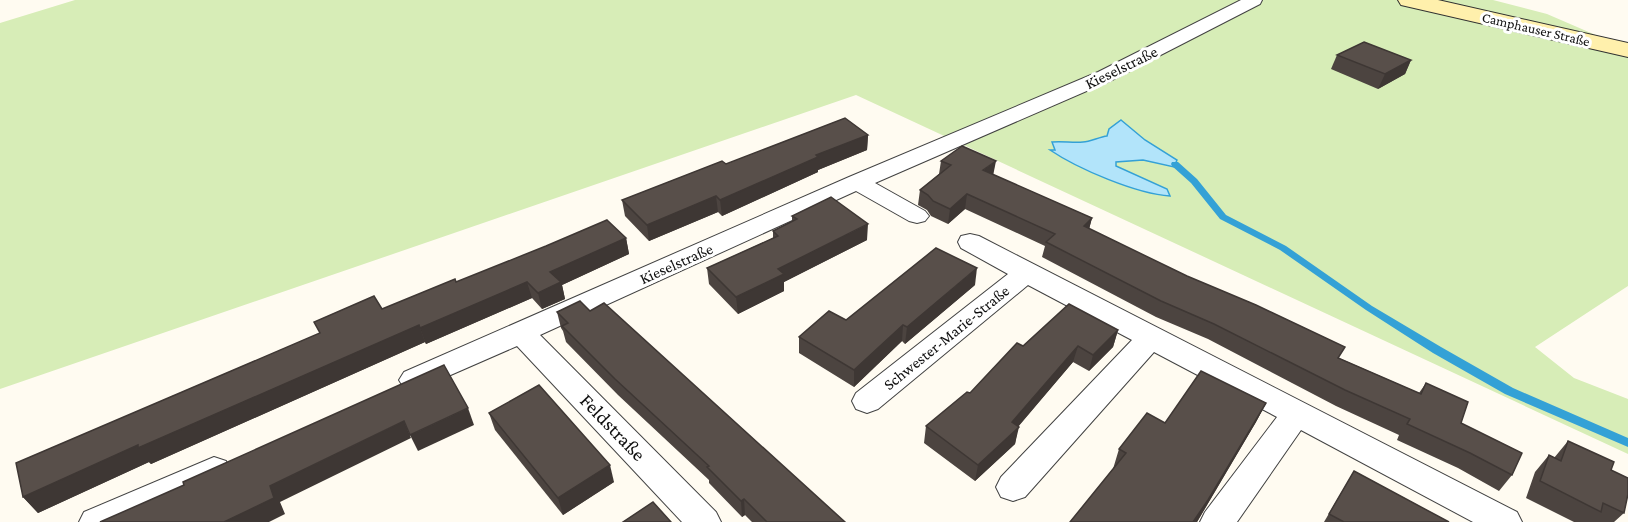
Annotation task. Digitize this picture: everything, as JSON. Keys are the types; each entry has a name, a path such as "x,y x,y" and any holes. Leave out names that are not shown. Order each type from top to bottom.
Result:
{"street":[{"name":"Kieselstraße","path":"391,391 857,183 1105,76 1254,0"},
{"name":"Camphauser Straße","path":"1409,0 1628,50"},
{"path":"857,183 917,216"},
{"name":"Schwester-Marie-Straße","path":"970,242 1297,413 1489,518"},
{"name":"Schwester-Marie-Straße","path":"867,401 1026,273"},
{"name":"Feldstraße","path":"521,333 704,522"},
{"path":"1013,486 1151,338"},
{"path":"1217,522 1297,413"},
{"path":"96,522 238,459"}],"green space":[{"path":"75,0 1493,0 1547,14 1628,49 1628,286 1535,347 1574,378 1628,399 1628,454 856,95 0,389 0,23"}],"water":[{"path":"1121,120 1145,140 1177,160 1174,167 1143,160 1116,162 1116,166 1167,189 1170,196 1125,186 1076,165 1050,150 1055,150 1052,142 1086,142 1107,136 1109,129"}],"building":[{"path":"1364,42 1411,60 1385,74 1337,55"},
{"path":"845,118 868,135 816,155 818,157 720,200 716,196 647,225 622,200 722,161 726,164"},
{"path":"962,146 996,161 983,170 1092,218 1084,226 1187,276 1256,305 1345,347 1338,358 1421,394 1426,383 1468,402 1461,423 1522,453 1512,475 1407,424 1410,419 1345,390 1214,324 1161,301 1046,242 1055,234 967,194 950,209 933,201 920,190 951,165 941,161"},
{"path":"831,197 868,224 778,269 784,274 736,297 707,268 778,236 773,231 797,219 792,216"},
{"path":"607,220 626,238 550,272 561,282 538,293 527,282 420,328 419,325 138,448 138,445 23,497 16,463 320,333 314,322 374,296 382,309 455,279 456,282"},
{"path":"936,248 977,268 907,327 903,325 854,370 799,337 829,311 846,320"},
{"path":"580,301 590,311 604,303 845,522 767,522 744,499 741,501 707,467 709,466 615,379 562,326 568,323 557,312"},
{"path":"1069,304 1118,330 1093,355 1078,346 1012,422 1019,427 978,465 926,426 967,392 970,393 1017,343 1023,346"},
{"path":"444,365 468,408 410,435 404,421 270,486 274,498 224,522 100,522 184,485 183,482"},
{"path":"1201,371 1266,403 1193,522 1070,522 1126,453 1119,449 1147,413 1165,423"},
{"path":"539,385 610,465 558,498 489,413"},
{"path":"1568,441 1614,462 1611,470 1628,478 1628,494 1624,513 1603,503 1601,512 1540,481 1549,455 1561,461"},
{"path":"1354,471 1449,522 1344,522 1329,514"},
{"path":"653,502 671,522 623,522"}],"waterway":[{"path":"1175,164 1194,181 1223,217 1283,248 1369,308 1437,350 1509,391 1628,443"}]}
